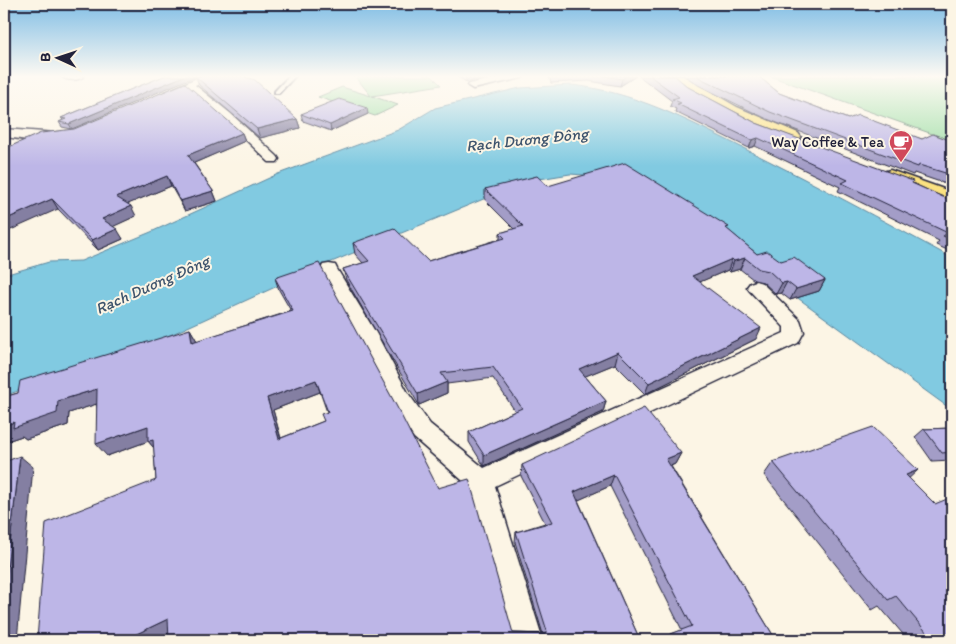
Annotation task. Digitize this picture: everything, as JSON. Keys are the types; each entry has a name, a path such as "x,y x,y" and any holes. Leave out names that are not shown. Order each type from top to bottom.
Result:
{"main road":[{"path":"723,106 744,117 805,142"},
{"path":"876,170 952,199"}],"street":[{"path":"216,106 272,159"},
{"path":"4,133 39,137 66,136"},
{"path":"329,269 366,333 400,399 422,431 481,481 528,640"},
{"path":"481,481 632,413 791,338 794,332 793,324 756,286"}],"lane":[{"path":"22,144 39,137"}],"green space":[{"path":"345,106 396,106 375,116"},
{"path":"854,106 952,106 952,141"}],"water":[{"name":"Rạch Dương Đông","path":"443,106 654,106 680,117 794,174 952,258 952,410 671,206 599,176 570,174 527,181 317,268 168,336 4,396 4,275 49,262 81,261 151,232 278,174 398,130 435,108"}],"building":[{"path":"90,106 112,106 69,124 59,122 66,119 61,118"},
{"path":"129,106 211,106 242,133 188,155 213,191 180,201 167,176 116,197 131,206 102,219 117,229 92,240 52,199 4,220 4,149 41,133 74,129"},
{"path":"230,106 283,106 297,119 257,129"},
{"path":"321,106 361,106 367,108 330,125 301,114"},
{"path":"681,106 724,106 756,123 913,181 912,183 952,201 952,240 943,236 948,233 842,183 848,180 758,138 752,140"},
{"path":"758,106 814,106 848,119 858,115 922,139 933,134 952,141 952,145 948,148 952,149 952,175 919,165 918,167"},
{"path":"625,163 729,227 726,228 757,254 767,251 781,261 794,257 825,280 796,289 787,282 782,283 769,271 759,269 745,258 734,261 732,259 692,276 761,328 649,383 618,352 579,369 606,401 484,455 469,432 522,408 493,367 441,373 447,382 418,394 343,269 369,261 353,243 394,228 428,261 505,238 500,233 523,226 485,189 537,176 548,186"},
{"path":"319,263 397,407 438,488 469,479 513,633 545,634 547,631 516,532 552,522 522,465 644,408 681,453 666,459 776,640 674,640 671,634 692,626 614,475 574,492 640,640 169,640 168,619 124,640 37,640 46,523 156,480 153,440 148,441 148,426 96,444 97,389 58,401 57,413 13,428 14,422 4,426 4,397 18,393 20,381 190,329 192,342 293,311 275,278","holes":["316,380 328,412 321,414 324,421 279,439 267,398"]},
{"path":"873,427 918,470 906,475 935,504 952,497 952,640 933,640 896,596 888,600 773,462"},
{"path":"952,428 952,452 942,453 924,429"},
{"path":"20,456 4,595 4,462"}],"place":[{"name":"Way Coffee & Tea","path":"901,163"}]}
